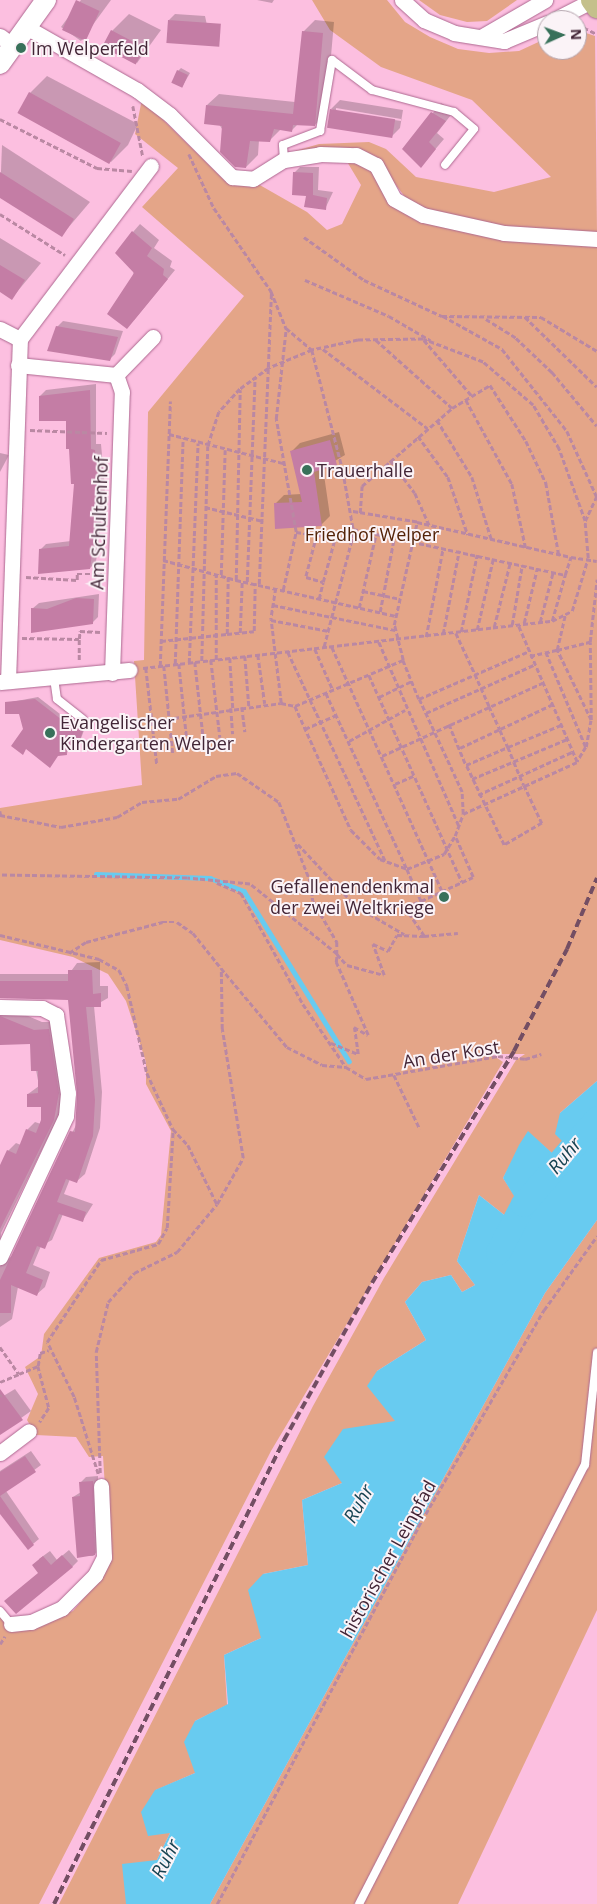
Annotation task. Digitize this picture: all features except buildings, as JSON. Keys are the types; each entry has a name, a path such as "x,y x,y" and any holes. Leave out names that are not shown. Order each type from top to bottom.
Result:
{"street":[{"path":"0,64 6,41 26,27 46,0"},
{"path":"402,0 424,20 454,33 504,41 537,27"},
{"path":"481,37 529,6 545,0"},
{"path":"576,10 594,2"},
{"path":"26,27 129,86 170,115 232,177 253,179 284,160 320,154 356,155 376,165 394,198 423,215 496,232 597,239"},
{"path":"129,670 4,682 10,637 13,577 20,339 75,261 149,169"},
{"path":"0,329 20,339"},
{"path":"18,366 116,375 153,337"},
{"name":"Am Schultenhof","path":"112,673 122,392 116,375"},
{"path":"0,1007 42,1008 56,1015 68,1092 66,1116 0,1257"},
{"path":"0,1453 35,1426"},
{"path":"11,1624 31,1622 62,1608 95,1575 104,1557 101,1486"}],"lane":[{"path":"284,160 283,145 320,131 332,60 372,90 454,112 474,129 445,165"},
{"path":"54,678 57,699 83,719"},
{"path":"358,1904 585,1464 597,1354"},
{"path":"0,1611 11,1624"}],"path":[{"path":"0,119 97,168 149,169 129,86"},
{"path":"188,150 214,208 271,291 286,328 312,350 338,451 353,529 353,540 324,648"},
{"path":"0,214 75,261"},
{"path":"304,237 364,280 442,316 502,349 567,431 597,496 585,521"},
{"path":"305,280 389,316 436,343"},
{"path":"161,640 254,631 263,521 271,291"},
{"path":"442,316 485,318 541,317 562,326 597,351"},
{"path":"524,317 597,387"},
{"path":"485,318 516,338 552,372 597,426"},
{"path":"283,590 296,532 276,419 286,328"},
{"path":"375,339 452,408"},
{"path":"129,670 332,648 552,621 572,611 588,558 585,521 559,449 533,405 483,362 423,339 375,339 312,350 269,368 240,389 219,412 208,446 202,570 202,661"},
{"path":"423,339 473,396"},
{"path":"322,348 427,428"},
{"path":"247,582 255,378"},
{"path":"360,513 362,486 452,408 490,384 526,441 546,483 559,555"},
{"path":"236,580 240,389"},
{"path":"160,666 170,400"},
{"path":"466,400 512,484 526,549"},
{"path":"437,420 472,477 492,541"},
{"path":"17,429 121,434"},
{"path":"169,434 208,446 283,463"},
{"path":"418,436 448,477 468,535"},
{"path":"183,438 177,564 176,640 177,664 188,749"},
{"path":"189,663 198,443"},
{"path":"221,575 225,450"},
{"path":"334,452 338,451"},
{"path":"390,460 420,501 430,526"},
{"path":"205,507 263,521"},
{"path":"350,511 417,522 526,549 597,561"},
{"path":"295,706 351,830 362,846 385,862 407,869 429,861 448,850 460,828 463,814 462,792 419,699 403,660 395,630 396,616 417,522"},
{"path":"353,529 565,575"},
{"path":"296,532 353,540"},
{"path":"359,608 377,534"},
{"path":"318,535 306,577 323,582"},
{"path":"380,612 395,537"},
{"path":"319,599 334,538"},
{"path":"426,637 443,548"},
{"path":"443,634 460,552"},
{"path":"461,632 477,555"},
{"path":"552,621 570,557"},
{"path":"477,630 493,559"},
{"path":"163,560 236,580 257,583 337,604 396,616"},
{"path":"494,628 510,563"},
{"path":"512,625 522,565"},
{"path":"524,624 537,569"},
{"path":"540,622 553,572"},
{"path":"13,577 77,580 77,574 116,574"},
{"path":"216,574 216,660"},
{"path":"227,634 228,577"},
{"path":"463,814 577,762 586,747 591,720 590,642 597,579"},
{"path":"240,633 242,581"},
{"path":"276,588 271,620 281,703"},
{"path":"363,591 400,599"},
{"path":"273,605 395,630"},
{"path":"566,614 557,650 591,720"},
{"path":"271,620 329,631"},
{"path":"518,625 534,666 577,762"},
{"path":"79,675 80,631 114,632"},
{"path":"449,724 478,795 504,845 542,823 456,633"},
{"path":"10,637 80,639"},
{"path":"379,642 395,689 460,828"},
{"path":"530,656 590,642"},
{"path":"332,648 442,891"},
{"path":"315,649 333,690"},
{"path":"419,699 528,651"},
{"path":"288,652 385,862"},
{"path":"546,652 586,747"},
{"path":"258,655 265,704"},
{"path":"245,656 249,706"},
{"path":"230,658 233,734"},
{"path":"211,660 220,737"},
{"path":"152,720 265,704 281,703 295,706 403,660"},
{"path":"195,662 204,744"},
{"path":"164,666 173,755"},
{"path":"426,713 534,666"},
{"path":"146,668 157,765"},
{"path":"369,675 462,882"},
{"path":"379,697 412,681"},
{"path":"381,756 542,683"},
{"path":"326,693 421,901"},
{"path":"460,748 552,705"},
{"path":"242,707 245,732"},
{"path":"349,741 405,710"},
{"path":"305,729 336,715"},
{"path":"466,765 560,725"},
{"path":"472,780 567,739"},
{"path":"478,795 572,752"},
{"path":"0,810 0,816 61,827 117,817 142,802 178,799 216,776 237,773 279,802 312,883 312,901 337,942 336,962 368,1035 354,1027 358,1054 330,1042"},
{"path":"395,784 415,775"},
{"path":"413,904 473,877 455,836"},
{"path":"297,843 356,906 405,934"},
{"path":"0,875 213,881 250,884 337,954 347,965 384,976 373,944 388,951 397,935 424,936 458,932"},
{"path":"213,881 241,893 253,910 303,1004 346,1067"},
{"path":"406,909 424,936"},
{"path":"69,953 86,942 145,925 177,922 193,933 287,1047 322,1065 346,1067"},
{"path":"0,935 99,959 119,970 127,986 147,1073 173,1128 188,1146 217,1204"},
{"path":"101,1486 96,1352 108,1302 134,1274 177,1252 217,1204 243,1158 222,1029 222,968"},
{"name":"An der Kost","path":"346,1067 366,1079 498,1056 525,1059 541,1054"},
{"path":"394,1075 420,1129"},
{"path":"101,1486 74,1397 49,1350 47,1342 59,1318 101,1260 158,1244 167,1228 173,1128"},
{"name":"historischer Leinpfad","path":"217,1904 418,1527 544,1310 597,1236"},
{"path":"0,1347 19,1374"},
{"path":"35,1426 49,1408 38,1366 40,1353 49,1350"},
{"path":"0,1382 38,1366"}],"green space":[{"path":"312,0 387,0 405,22 430,37 458,49 489,53 519,51 537,43 537,60 587,60 587,33 595,36 597,234 495,226 426,211 408,201 383,168 295,151 319,144 369,142 386,149 416,177 494,192 551,177 472,100 381,67 330,30"},
{"path":"419,0 517,0 487,21 467,22 440,15"},
{"name":"Friedhof Welper","path":"142,99 225,181 258,184 307,212 327,230 342,224 361,185 346,160 369,166 389,204 417,221 519,239 597,244 597,1081 560,1113 574,1153 563,1163 528,1132 503,1178 523,1209 513,1222 479,1195 457,1261 475,1285 462,1292 451,1275 422,1282 405,1302 426,1340 377,1371 396,1421 342,1483 302,1500 308,1565 263,1574 261,1638 224,1655 227,1705 195,1721 195,1773 156,1790 170,1833 157,1860 126,1904 59,1904 313,1406 384,1278 516,1060 525,1054 491,1054 503,1062 271,1451 39,1904 0,1904 0,1616 16,1631 73,1611 99,1580 109,1550 103,1456 89,1457 76,1437 36,1435 27,1420 38,1394 25,1367 41,1356 44,1334 99,1258 156,1242 161,1235 171,1131 146,1084 146,1062 126,1001 108,974 73,957 0,940 0,808 142,785 134,661 144,660 148,412 244,296 142,207 178,168 135,134"},
{"path":"597,1220 597,1610 458,1904 210,1904 545,1293"}],"water":[{"path":"597,1081 597,1220 545,1293 210,1904 126,1904 122,1864 157,1860 170,1833 148,1836 141,1812 155,1790 195,1773 184,1742 195,1721 228,1704 224,1655 261,1638 248,1590 263,1574 308,1565 302,1500 342,1483 324,1457 343,1429 395,1421 367,1386 377,1371 426,1340 405,1302 422,1282 451,1275 462,1292 475,1285 457,1261 479,1195 513,1222 522,1209 503,1178 519,1145 528,1131 563,1163 574,1153 555,1134 560,1113"}],"waterway":[{"path":"96,874 210,878 244,891 349,1061"},
{"name":"Ruhr","path":"498,1252 523,1204 597,1118"}],"railway":[{"path":"54,1904 284,1440 372,1283 514,1051 567,949 597,878"}],"place":[{"name":"Im Welperfeld","path":"21,48"},
{"name":"Trauerhalle","path":"307,470"},
{"name":"Evangelischer Kindergarten Welper","path":"50,733"},
{"name":"Gefallenendenkmal der zwei Weltkriege","path":"444,897"}]}
